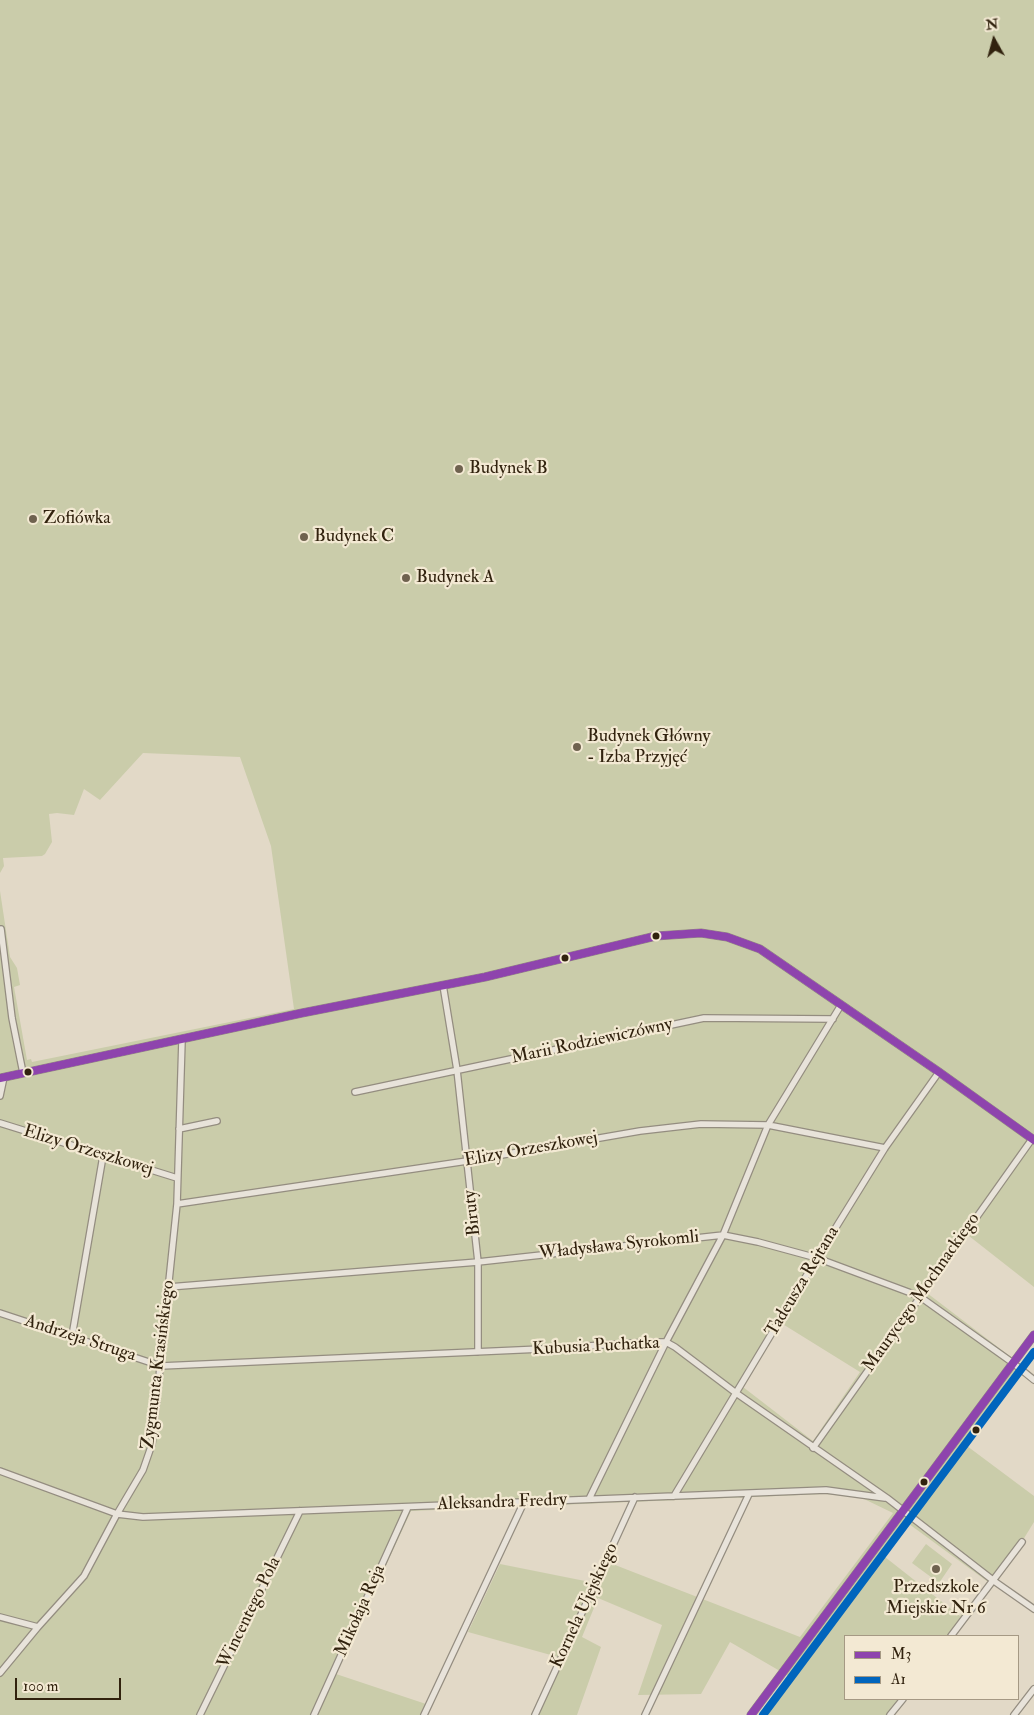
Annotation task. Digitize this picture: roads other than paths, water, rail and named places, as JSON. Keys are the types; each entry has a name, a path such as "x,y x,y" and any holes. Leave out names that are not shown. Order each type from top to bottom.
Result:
{"street":[{"path":"1,929 12,1018 24,1073"},
{"path":"0,1096 2,1077 485,977 656,936 701,933 728,937 760,948 939,1072 1033,1140"},
{"name":"Biruty","path":"443,985 457,1070 478,1262 478,1352"},
{"path":"589,1499 666,1342 723,1235 768,1125 841,1005"},
{"name":"Marii Rodziewiczówny","path":"354,1092 704,1018 833,1019"},
{"name":"Zygmunta Krasińskiego","path":"0,1673 84,1576 143,1470 152,1444 177,1204 182,1040"},
{"name":"Tadeusza Rejtana","path":"674,1496 885,1148 939,1072"},
{"path":"179,1129 217,1121"},
{"name":"Elizy Orzeszkowej","path":"0,1123 177,1178"},
{"name":"Elizy Orzeszkowej","path":"177,1204 468,1161 640,1131 700,1124 768,1125 885,1148"},
{"name":"Maurycego Mochnackiego","path":"813,1448 919,1296 1033,1140"},
{"path":"72,1336 103,1156"},
{"name":"Władysława Syrokomli","path":"168,1287 478,1262 723,1235 758,1242 817,1258 919,1296 1034,1380"},
{"name":"Andrzeja Struga","path":"0,1313 161,1366"},
{"path":"751,1715 1034,1335"},
{"name":"Kubusia Puchatka","path":"161,1366 666,1342 736,1394 887,1498 994,1581 1034,1609"},
{"name":"Aleksandra Fredry","path":"0,1472 117,1514 142,1518 826,1490 887,1498"},
{"path":"645,1715 749,1494"},
{"name":"Kornela Ujejskiego","path":"535,1715 636,1498"},
{"path":"424,1715 524,1502"},
{"name":"Mikołaja Reja","path":"314,1715 408,1506"},
{"name":"Wincentego Pola","path":"200,1715 300,1511"},
{"path":"952,1635 1022,1542"},
{"path":"0,1617 38,1627"},
{"path":"1014,1715 1034,1689"},
{"path":"890,1715 902,1700"}],"place":[{"name":"Budynek B","path":"459,469"},
{"name":"Zofiówka","path":"33,519"},
{"name":"Budynek C","path":"304,537"},
{"name":"Budynek A","path":"406,578"},
{"name":"Budynek Główny - Izba Przyjęć","path":"577,747"},
{"name":"Przedszkole Miejskie Nr 6","path":"936,1569"}]}
